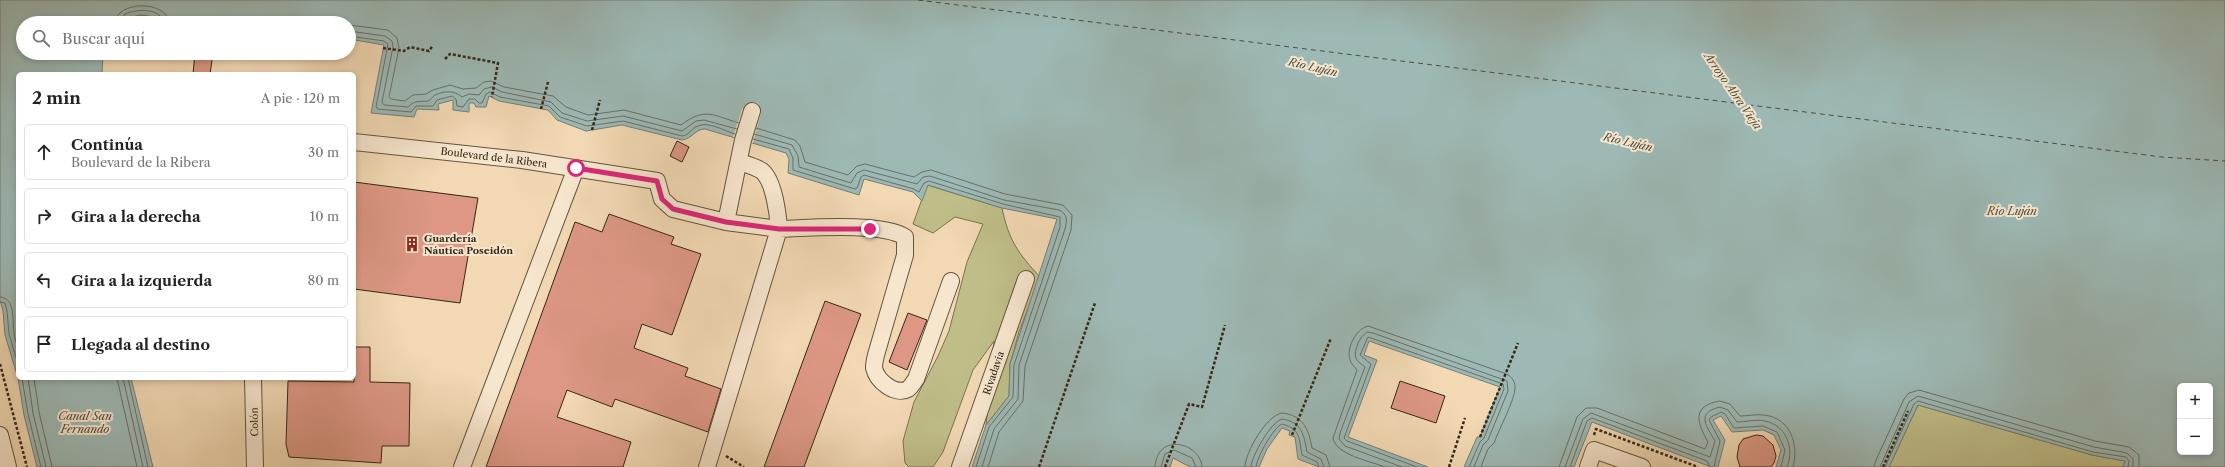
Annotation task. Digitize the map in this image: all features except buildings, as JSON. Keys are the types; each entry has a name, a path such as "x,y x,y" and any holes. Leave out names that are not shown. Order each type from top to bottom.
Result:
{"street":[{"path":"752,111 726,222 779,229 870,229 898,232 905,237 905,255 876,355 874,368 879,379 890,388 903,391 910,388 916,379 951,282"},
{"name":"Boulevard de la Ribera","path":"356,142 522,160 657,181 662,199 673,209 726,222"},
{"path":"710,459 779,229 778,216 769,178 762,170 739,162"},
{"path":"462,467 576,168"},
{"name":"Rivadavia","path":"960,467 1026,279"},
{"name":"Colón","path":"253,380 254,467"},
{"path":"0,435 8,467"},
{"path":"1588,467 1594,450 1642,467"}],"path":[{"path":"384,48 404,51 410,47 429,51 433,45"},
{"path":"445,59 450,54 498,63 492,97"},
{"path":"541,109 548,82"},
{"path":"592,130 600,100"},
{"path":"1039,467 1095,303"},
{"path":"1165,467 1189,404 1202,407 1225,325"},
{"path":"1292,435 1331,338"},
{"path":"1480,437 1518,343"},
{"path":"0,364 27,467"},
{"path":"1882,467 1908,412"},
{"path":"1449,467 1465,418"},
{"path":"710,459 728,456 744,467"}],"shaded area":[{"path":"927,185 1002,208 1015,246 1040,277 1019,332 1010,364 1009,396 986,425 994,341 973,370 943,452 933,467 909,467 905,463 903,441 914,402 949,331 967,262 983,224 955,217 933,233 913,224"},
{"path":"1918,405 2092,455 2125,461 2123,467 1889,467"}],"water":[{"name":"Río Luján","path":"0,0 2225,0 2225,467 2123,467 2125,461 2092,455 1918,405 1889,467 1776,467 1781,450 1774,435 1763,430 1732,432 1721,416 1713,420 1725,440 1718,467 1711,467 1592,422 1574,467 1464,467 1477,437 1480,437 1500,387 1369,341 1364,355 1377,360 1348,437 1428,467 1319,467 1298,459 1295,437 1289,435 1290,431 1282,428 1267,449 1259,467 1190,467 1173,458 1170,467 972,467 986,425 1009,396 1010,364 1057,219 1002,208 928,185 922,201 913,192 864,179 859,195 788,173 789,159 786,153 705,129 702,129 682,140 622,125 586,131 557,120 548,110 499,101 489,96 486,107 476,107 474,103 469,103 469,112 453,110 453,100 438,104 439,110 417,109 414,117 371,113 384,45 356,40 356,16 16,16 16,60 103,60 102,72 16,72 16,371 5,335 3,311 0,300"},
{"name":"Canal San Fernando","path":"18,380 131,380 153,467 37,467 24,415"}],"pier":[{"path":"742,109 761,113 753,143 733,137"}],"ferry route":[{"path":"918,0 2162,157 2225,161"}],"place":[{"name":"Guardería Náutica Poseidón","path":"412,244"}],"route":[{"path":"576,168 657,181 662,199 673,209 726,222 779,229 870,229"}],"water label":[{"name":"Arroyo Abra Vieja","path":"1733,91"}]}
